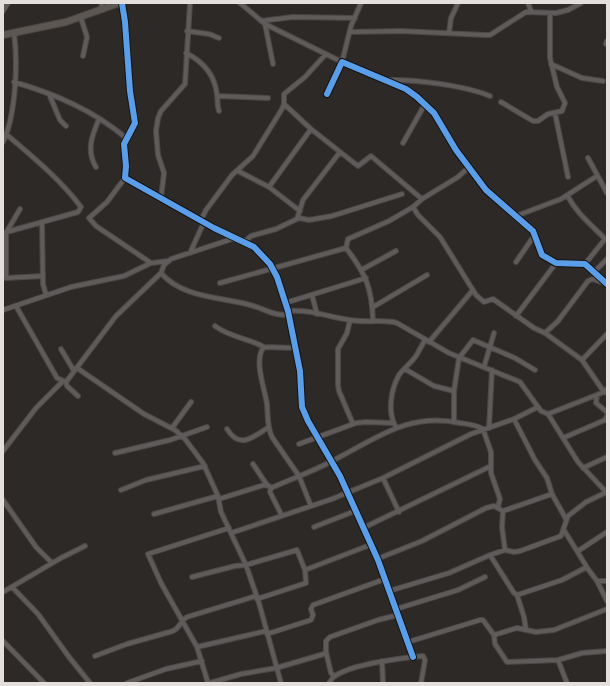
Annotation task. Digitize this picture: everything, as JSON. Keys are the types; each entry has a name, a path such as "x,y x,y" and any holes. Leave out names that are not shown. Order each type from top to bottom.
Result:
{"main road":[{"path":"3,35 81,18 102,6 120,3"}],"street":[{"path":"3,12 8,3"},
{"path":"120,3 125,22 130,91 135,122 133,130 126,138 124,144 126,166 125,178 107,202 89,218 96,226 152,263"},
{"path":"160,198 165,178 158,155 156,131 158,118 161,111 185,84 190,3"},
{"path":"240,3 263,22 325,55 406,89 434,114 454,147 486,190 531,228 542,255 556,263 584,264 606,284"},
{"path":"327,94 342,62 350,32 361,3"},
{"path":"449,33 451,18 458,3"},
{"path":"528,3 531,12"},
{"path":"350,32 401,31 490,35 526,12 562,12 581,3"},
{"path":"501,102 533,121 538,121 548,114 562,111 565,103 556,87 549,50 550,13"},
{"path":"263,22 293,17 355,18"},
{"path":"81,18 87,37 83,56"},
{"path":"263,22 273,64"},
{"path":"188,31 209,34 219,38"},
{"path":"3,142 11,118 16,54 14,33"},
{"path":"186,53 199,60 212,75 218,96 218,111"},
{"path":"190,253 215,196 232,175 238,171 252,156 284,104 284,94 305,77 325,55"},
{"path":"552,64 582,78 603,82"},
{"path":"386,80 431,84 468,90 490,96"},
{"path":"14,82 74,104 126,138"},
{"path":"49,94 60,120 66,126"},
{"path":"218,96 268,98"},
{"path":"284,104 358,166 371,156 422,199"},
{"path":"403,143 424,104"},
{"path":"555,113 568,178"},
{"path":"96,167 90,148 92,135 99,119"},
{"path":"269,186 312,129"},
{"path":"5,136 14,141 42,164 81,207 78,212 5,233"},
{"path":"297,219 303,200 340,152"},
{"path":"588,158 607,193"},
{"path":"346,248 348,239 413,207 422,199 458,177 469,166"},
{"path":"238,171 269,186 300,211"},
{"path":"516,216 567,195 597,176"},
{"path":"125,178 254,247 262,254 273,270 288,313 296,348 300,371 302,407 308,421 332,461 377,559 413,657"},
{"path":"244,242 251,236 276,229 297,219 309,220 332,216 402,194"},
{"path":"567,195 571,203 592,228 605,239 584,264"},
{"path":"413,207 418,215 440,237 473,290 483,301 486,302 493,299 534,328 545,333 582,360 606,391 548,414"},
{"path":"20,208 5,233 6,278 43,276"},
{"path":"42,223 43,284 46,295"},
{"path":"516,262 534,236"},
{"path":"3,310 46,295 101,280 124,276 152,263 169,260 235,238"},
{"path":"346,248 363,269 373,307 373,321"},
{"path":"220,283 273,270 346,248"},
{"path":"363,269 396,252"},
{"path":"593,273 607,259"},
{"path":"3,451 36,408 76,370 116,316 161,273 164,265 169,260"},
{"path":"516,316 556,263"},
{"path":"161,273 173,283 194,293 250,305 272,314 317,314 350,320 389,321 397,323 460,358 520,382 541,411 548,414 583,468 607,492 581,506 566,519 562,536 520,551 514,552 505,550 449,573 389,591"},
{"path":"373,307 427,275"},
{"path":"285,303 366,278"},
{"path":"545,333 558,321 588,281 593,279 606,284"},
{"path":"395,425 391,408 394,384 427,341 473,290"},
{"path":"312,295 317,314"},
{"path":"16,306 43,356 57,378 64,382 78,396"},
{"path":"350,320 348,333 338,349 338,391 353,424"},
{"path":"215,326 221,331 253,341 264,347 296,348"},
{"path":"484,368 494,333"},
{"path":"582,360 607,334"},
{"path":"454,421 454,391 460,358 473,340 515,358 535,370"},
{"path":"264,347 261,350 260,374 267,404 269,427 272,438 299,476 311,506"},
{"path":"60,349 76,370 144,414 172,428 181,435 205,466 219,498 220,512 246,565 281,683"},
{"path":"404,369 434,386 454,391"},
{"path":"489,428 492,370"},
{"path":"597,395 596,403 607,412"},
{"path":"172,428 191,402"},
{"path":"231,533 311,506 383,478 483,430 514,419 538,407"},
{"path":"563,438 605,420 607,416"},
{"path":"514,419 535,460 547,478 552,494 566,519"},
{"path":"299,444 319,438 353,424 366,422 395,425 411,422 454,421 483,430"},
{"path":"154,514 269,487 299,476 332,461 395,425"},
{"path":"115,453 170,440 207,427"},
{"path":"227,428 231,435 242,441 249,439 269,427"},
{"path":"483,430 491,452 493,482 500,499 498,507"},
{"path":"583,468 607,457"},
{"path":"253,464 269,487 282,516"},
{"path":"121,490 146,480 205,466"},
{"path":"363,528 399,512 491,466"},
{"path":"383,478 399,512"},
{"path":"503,511 552,494"},
{"path":"3,500 36,547 52,563"},
{"path":"377,559 422,541 486,508 494,506 503,511"},
{"path":"314,527 355,511"},
{"path":"503,511 502,527 505,550"},
{"path":"229,528 148,554 182,622 197,647 209,683 241,674 276,668 326,652"},
{"path":"564,530 588,569 597,580 607,601"},
{"path":"578,551 607,532"},
{"path":"305,570 370,545"},
{"path":"3,592 52,563 85,546"},
{"path":"95,656 127,644 178,629 187,617 304,585 307,580 305,570 295,549 246,565 192,577"},
{"path":"490,555 514,593 517,595 524,617 526,630"},
{"path":"517,595 562,580 584,568 588,569"},
{"path":"396,609 458,590 485,577"},
{"path":"197,647 267,632 311,620 313,616 311,609 313,605 385,579"},
{"path":"597,580 607,581"},
{"path":"12,587 38,614 90,683"},
{"path":"494,635 517,628 536,632 554,630 607,609"},
{"path":"334,676 330,673 326,652 326,641 330,637 378,620 398,615"},
{"path":"408,642 483,620 494,635 495,644 507,662 558,660 582,653 607,651"},
{"path":"3,641 44,683"},
{"path":"329,683 334,676 382,661 423,656 425,658 421,683"},
{"path":"558,660 566,683"},
{"path":"382,661 383,683"},
{"path":"127,683 166,670 202,662"}],"cycle path":[{"path":"122,3 125,22 130,91 135,123 124,144 126,166 125,178 214,228 254,247 270,264 277,277 288,311 300,371 302,407 308,421 340,476 378,560 413,657"},
{"path":"327,94 342,62 406,89 434,113 456,150 486,190 533,231 542,255 556,263 585,264 607,284"}]}
